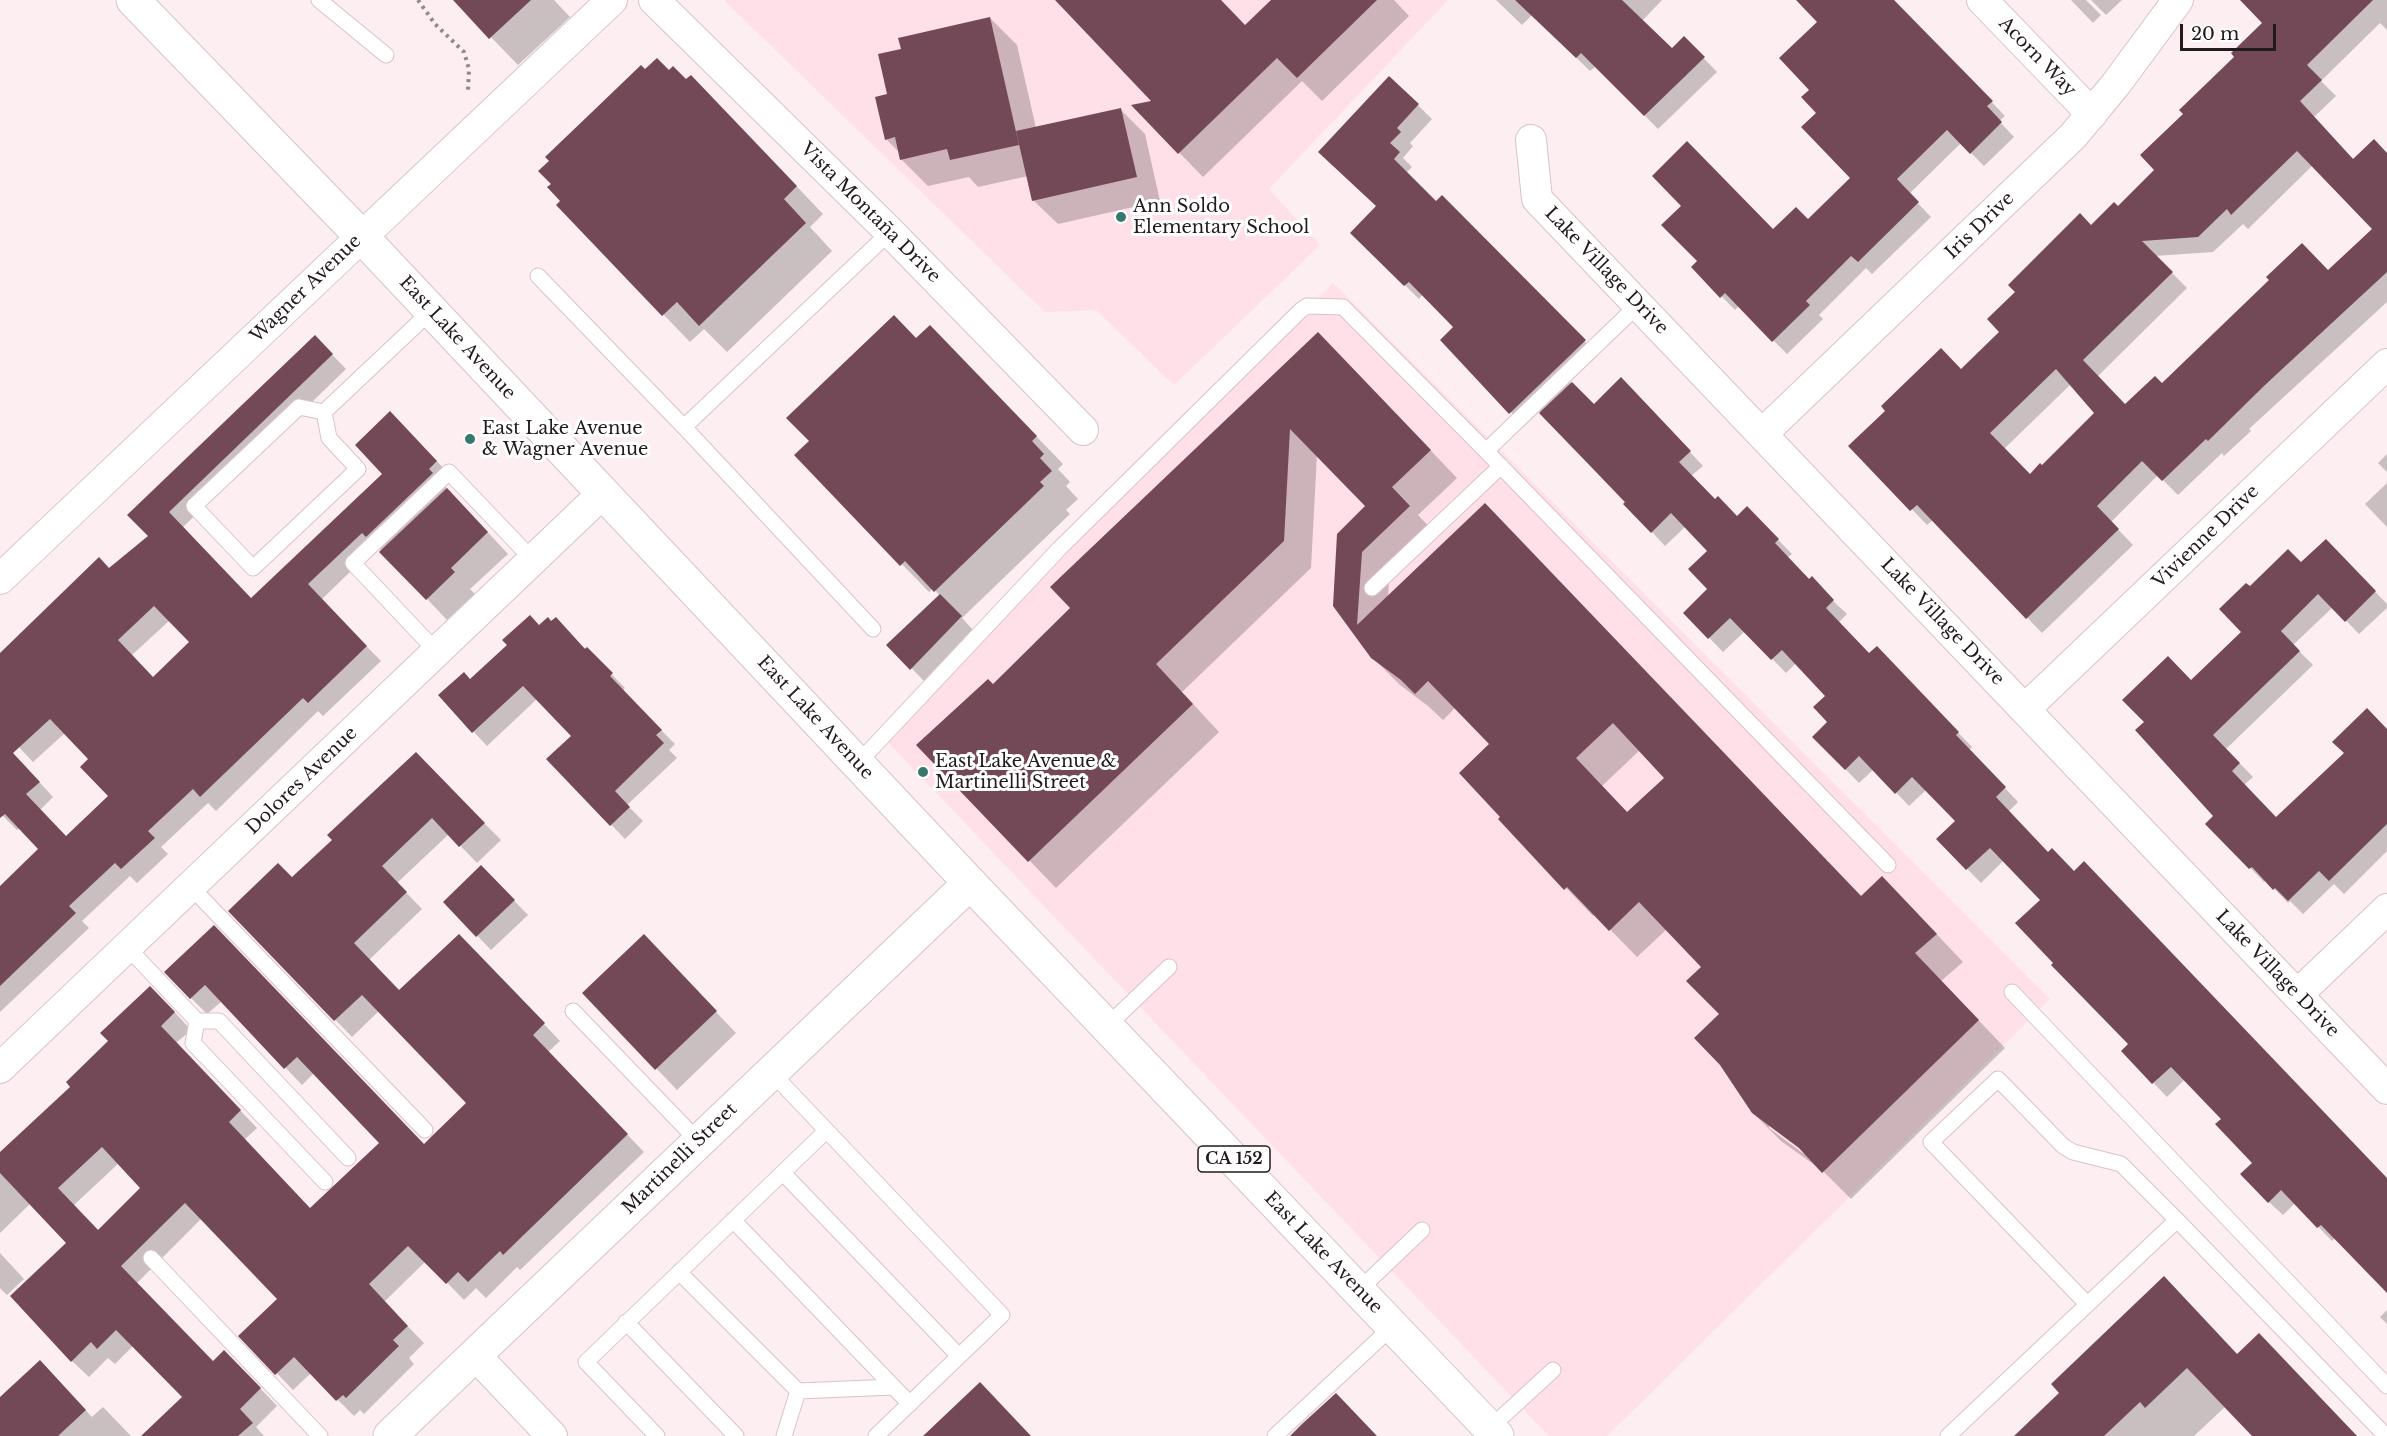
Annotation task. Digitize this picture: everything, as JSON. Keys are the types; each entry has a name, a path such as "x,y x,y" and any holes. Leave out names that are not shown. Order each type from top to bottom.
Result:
{"main road":[{"name":"East Lake Avenue","path":"133,0 361,236 970,883 1493,1432"},
{"name":"Martinelli Street","path":"390,1436 970,883"}],"street":[{"name":"Wagner Avenue","path":"0,579 612,0"},
{"name":"Vista Montaña Drive","path":"654,0 890,232 1083,430"},
{"name":"Acorn Way","path":"1983,0 2092,114"},
{"name":"Iris Drive","path":"1762,434 2028,181 2092,114 2178,0"},
{"name":"Lake Village Drive","path":"1531,140 1537,199 2387,1089"},
{"name":"Vivienne Drive","path":"2025,709 2387,364"},
{"name":"Dolores Avenue","path":"0,1068 603,493"},
{"path":"2297,995 2387,909"},
{"path":"475,1355 552,1436"}],"lane":[{"path":"319,0 386,55"},
{"path":"684,427 890,232"},
{"path":"538,276 684,427 873,629"},
{"path":"1486,451 1638,305"},
{"path":"858,763 1059,549 1307,306 1343,307 1501,466 1888,865"},
{"path":"324,412 431,311"},
{"path":"299,407 324,412 329,438 358,469 253,568 194,506 299,407"},
{"path":"1372,588 1501,466"},
{"path":"437,652 353,563 449,472 533,560"},
{"path":"191,887 425,1130"},
{"path":"128,948 197,1021 219,1021 348,1158"},
{"path":"1107,1026 1169,967"},
{"path":"2012,992 2387,1386"},
{"path":"573,1011 698,1141"},
{"path":"197,1021 193,1043 325,1182"},
{"path":"771,1072 1002,1315 876,1436"},
{"path":"2087,1304 1931,1142 1998,1079 2063,1146 2073,1152 2121,1164 2386,1436"},
{"path":"657,1436 586,1362 826,1131"},
{"path":"783,1173 959,1356"},
{"path":"733,1220 910,1404"},
{"path":"1948,1436 2177,1220"},
{"path":"1359,1290 1422,1230"},
{"path":"151,1258 320,1436"},
{"path":"679,1272 798,1391 894,1387"},
{"path":"626,1322 736,1436"},
{"path":"1275,1436 1393,1326"},
{"path":"1493,1432 1553,1370"},
{"path":"784,1436 798,1391"}],"path":[{"path":"418,0 435,24 464,52 469,69 468,91"}],"shaded area":[{"name":"Ann Soldo Elementary School","path":"724,0 1448,0 1269,189 1320,245 1174,385 1096,310 1045,312"},
{"path":"1333,283 2050,999 1607,1436 1549,1436 885,739"}],"building":[{"path":"453,0 531,0 489,39"},
{"path":"1055,0 1221,0 1245,25 1271,0 1377,0 1297,78 1277,58 1178,154 1131,105 1151,101"},
{"path":"1515,0 1622,0 1672,48 1684,36 1705,57 1644,116 1581,53 1576,58"},
{"path":"1796,0 1894,0 1993,101 1987,106 2002,122 1970,154 1947,130 1897,179 1919,202 1858,262 1851,256 1806,301 1810,305 1772,342 1725,293 1720,298 1691,267 1697,261 1661,225 1681,206 1652,176 1687,141 1773,229 1796,207 1808,219 1850,178 1801,127 1816,113 1801,97 1809,90 1779,58 1817,22"},
{"path":"2240,0 2373,0 2307,65 2322,80 2300,101 2353,159 2374,139 2387,153 2387,272 2208,441 2206,439 2162,481 2142,461 2097,506 2119,529 2026,619 1917,505 1910,511 1848,446 1885,411 1881,406 1941,348 1961,369 1999,332 1987,319 2015,292 2008,285 2080,213 2091,225 2114,202 2118,206 2154,170 2140,155 2183,114 2179,110 2234,57 2231,53 2262,23","holes":["2297,151 2372,229 2328,270 2302,243 2266,277 2269,280 2162,383 2155,376 2125,404 2083,360 2173,272 2142,241 2198,237 2227,209 2231,215","2056,369 2094,413 2030,474 1990,433"]},
{"path":"990,17 1019,145 950,160 947,149 900,160 895,137 885,140 875,97 887,94 878,54 901,49 898,38"},
{"path":"657,58 669,70 673,66 686,79 691,75 797,186 784,199 806,223 699,326 677,302 662,316 556,205 560,201 547,187 551,184 538,171 549,161 545,157 641,65 645,69"},
{"path":"1389,76 1419,104 1397,128 1401,132 1390,143 1400,152 1394,159 1436,201 1442,195 1586,340 1509,414 1440,340 1453,327 1409,282 1404,286 1350,233 1376,206 1318,152"},
{"path":"1121,108 1137,177 1032,201 1016,131"},
{"path":"894,315 916,338 930,325 1037,436 1032,441 1044,454 1040,458 1052,471 1040,482 1044,486 934,592 905,561 900,566 794,455 809,441 786,418"},
{"path":"1318,332 1431,450 1392,487 1410,506 1362,552 1357,625 1485,503 1861,896 1882,876 1937,934 1915,953 1979,1020 1822,1173 1799,1148 1752,1113 1720,1065 1694,1038 1719,1014 1686,981 1701,967 1639,902 1609,931 1567,887 1564,890 1459,773 1489,744 1428,681 1415,694 1401,680 1371,658 1333,606 1337,534 1365,506 1290,429 1284,541 1156,664 1193,704 1028,862 916,745 988,679 993,684 1070,608 1050,587","holes":["1613,723 1664,778 1627,812 1576,758"]},
{"path":"315,335 333,354 169,512 251,598 382,474 355,445 390,411 437,461 429,469 433,473 366,537 362,533 308,584 367,646 308,703 303,698 200,797 193,789 148,831 155,838 121,869 115,863 69,906 76,913 0,986 0,886 38,849 5,814 0,818 0,653 99,557 109,568 148,536 127,515","holes":["154,606 189,642 153,677 118,640","50,719 88,759 80,767 108,796 66,836 26,794 40,782 13,753"]},
{"path":"1621,377 1691,451 1679,462 1715,499 1718,496 1737,516 1747,506 1779,539 1775,543 1809,579 1812,576 1834,600 1826,608 1869,653 1877,646 1959,732 1956,735 2006,787 1996,797 2048,852 2052,848 2074,871 2084,861 2387,1178 2387,1293 2321,1225 2317,1228 2281,1190 2268,1203 2240,1174 2252,1163 2215,1124 2221,1119 2171,1067 2152,1084 2121,1051 2128,1044 2051,965 2053,963 2015,923 2040,900 1990,848 1966,870 1936,839 1955,821 1912,777 1895,794 1859,756 1845,770 1812,737 1827,722 1813,707 1825,696 1782,650 1771,660 1730,618 1708,639 1683,613 1707,589 1688,569 1707,551 1671,513 1651,533 1623,504 1625,502 1539,413 1572,382 1594,404"},
{"path":"447,488 488,532 451,568 455,572 426,600 379,552"},
{"path":"2326,539 2376,591 2345,622 2318,594 2281,631 2300,651 2213,735 2240,763 2232,771 2276,817 2344,753 2332,742 2367,708 2387,729 2387,824 2329,881 2319,871 2288,901 2275,888 2273,890 2252,867 2249,869 2205,824 2213,816 2135,730 2144,722 2122,700 2168,656 2191,680 2241,632 2219,609 2246,583 2250,586 2288,549 2301,562"},
{"path":"940,594 962,616 910,670 886,645"},
{"path":"530,615 539,625 548,617 551,621 556,617 585,649 587,647 613,673 610,676 662,730 656,735 664,743 615,791 630,807 610,826 546,759 571,736 523,686 472,733 438,695 464,672 470,679 507,645 502,640"},
{"path":"416,752 485,823 459,847 432,818 382,866 407,892 354,943 399,990 459,934 545,1023 533,1035 628,1134 503,1255 500,1251 468,1282 458,1272 446,1284 408,1246 369,1284 408,1326 393,1340 399,1346 346,1398 343,1395 336,1401 294,1357 275,1375 238,1336 277,1299 185,1203 121,1266 213,1361 224,1350 261,1388 240,1409 253,1423 238,1436 141,1436 182,1397 116,1330 97,1349 91,1342 71,1362 10,1296 66,1243 0,1173 0,1152 70,1087 66,1082 108,1041 100,1033 150,986 175,1012 161,1026 241,1110 229,1122 310,1208 379,1143 297,1057 284,1069 205,985 190,999 164,972 214,925 424,1144 466,1103 362,995 334,1021 228,911 278,863 292,877 332,840 327,835","holes":["102,1147 140,1188 98,1230 58,1188"]},
{"path":"481,865 515,900 476,937 443,902"},
{"path":"644,934 717,1011 655,1070 582,993"},
{"path":"2164,1276 2237,1354 2259,1333 2357,1436 2252,1436 2187,1368 2145,1408 2140,1402 2104,1436 2014,1436 2059,1393 2051,1384"},
{"path":"40,1360 86,1410 58,1436 0,1436 0,1397"},
{"path":"980,1382 1031,1436 923,1436"},
{"path":"1336,1393 1377,1436 1290,1436 1302,1424"}],"place":[{"name":"Ann Soldo Elementary School","path":"1121,217"},
{"name":"East Lake Avenue & Wagner Avenue","path":"470,439"},
{"name":"East Lake Avenue & Martinelli Street","path":"923,772"}]}
